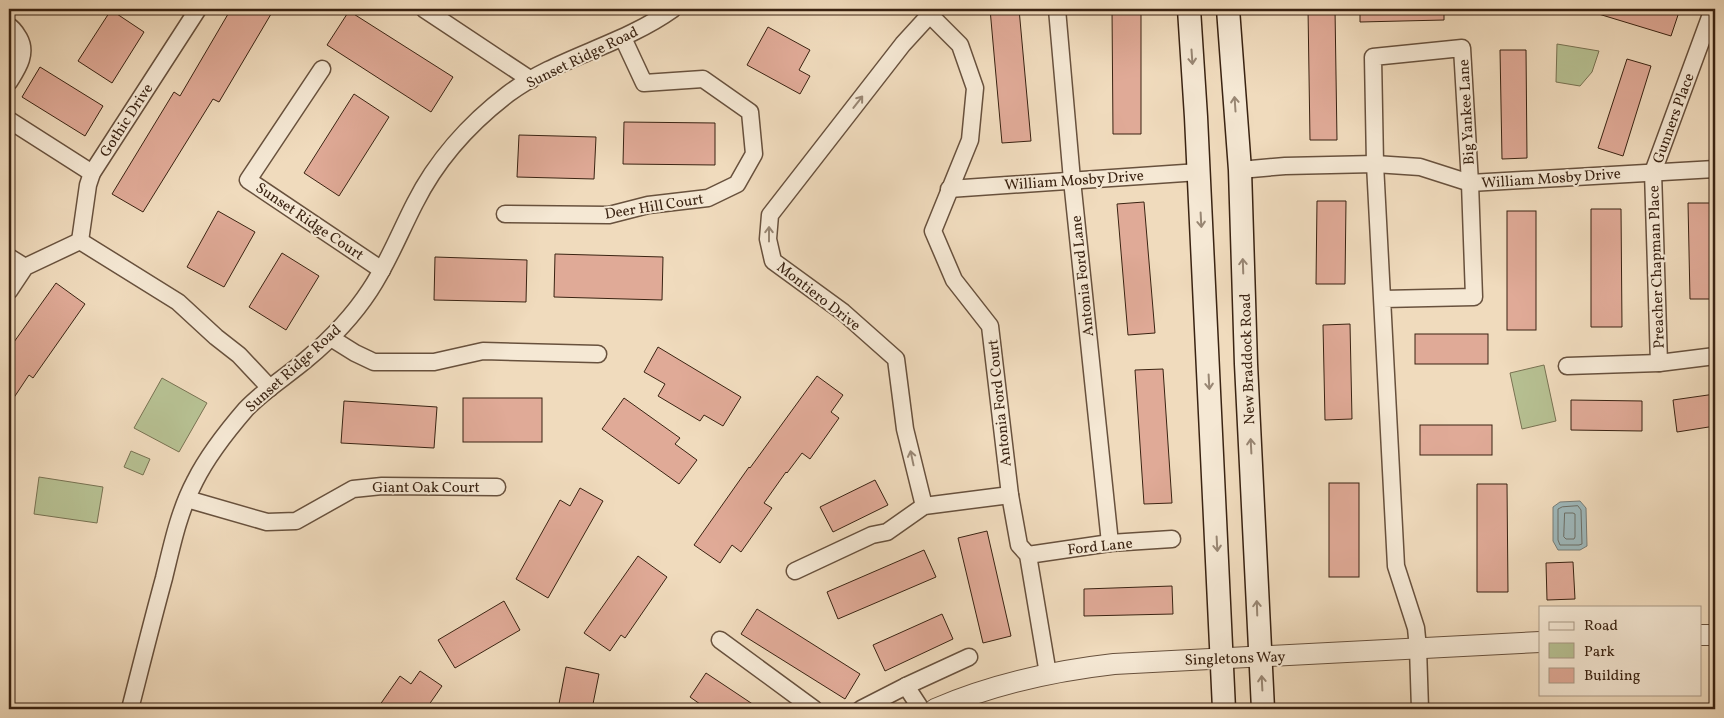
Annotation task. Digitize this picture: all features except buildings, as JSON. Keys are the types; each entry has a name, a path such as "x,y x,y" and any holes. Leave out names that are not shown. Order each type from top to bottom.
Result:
{"main road":[{"path":"1189,9 1199,172 1224,709"},
{"name":"New Braddock Road","path":"1228,9 1240,170 1246,364 1263,709"}],"street":[{"name":"Gothic Drive","path":"80,241 88,185 92,173 198,9"},
{"path":"424,9 531,80"},
{"name":"Sunset Ridge Road","path":"130,709 176,529 187,499 203,467 225,434 248,407 331,338 356,309 382,270 420,193 430,177 452,147 478,120 508,94 531,80 653,23 673,9"},
{"name":"Antonia Ford Lane","path":"1057,9 1072,180 1110,544"},
{"name":"Gunners Place","path":"1653,172 1713,9"},
{"name":"Antonia Ford Court","path":"932,12 960,45 975,88 970,140 933,231 954,280 990,326 1010,495 1019,545 1028,555 1048,674"},
{"name":"Montiero Drive","path":"924,506 905,429 896,359 843,312 773,261 768,239 770,215 903,44 932,12"},
{"path":"9,26 21,42 23,54 19,66 9,82"},
{"name":"Deer Hill Court","path":"505,214 609,215 648,205 708,198 737,184 754,154 750,112 703,79 644,83 623,38"},
{"name":"Big Yankee Lane","path":"1383,299 1474,297 1462,48 1373,57 1375,164 1396,566 1416,628 1420,709"},
{"name":"Sunset Ridge Court","path":"322,69 248,180 382,270"},
{"path":"9,120 92,173"},
{"name":"William Mosby Drive","path":"1240,170 1285,166 1375,164 1420,167 1470,183 1715,169"},
{"name":"William Mosby Drive","path":"949,189 1199,172"},
{"name":"Preacher Chapman Place","path":"1653,172 1659,363"},
{"path":"9,291 25,267 80,241 178,302 239,355 270,388"},
{"path":"9,257 25,267"},
{"path":"331,338 374,362 434,362 483,351 598,354"},
{"name":"Preacher Chapman Place","path":"1567,366 1659,363 1715,356"},
{"name":"Giant Oak Court","path":"187,499 267,522 296,521 353,489 382,486 497,487"},
{"path":"795,571 872,535 887,532 924,506 1010,495"},
{"name":"Ford Lane","path":"1028,555 1110,544 1172,539"},
{"path":"1702,635 1715,635"},
{"path":"720,640 814,709"},
{"name":"Singletons Way","path":"935,709 1013,682 1073,668 1222,657 1260,657 1539,642"},
{"path":"862,709 969,657"},
{"path":"906,686 920,709"}],"green space":[{"path":"1557,44 1599,51 1592,72 1580,86 1556,82"},
{"path":"1544,365 1556,421 1522,429 1510,373"},
{"path":"162,378 207,403 179,452 134,428"},
{"path":"131,451 150,459 143,475 124,467"},
{"path":"39,477 103,487 97,523 34,514"}],"water":[{"path":"1580,501 1586,508 1587,546 1580,550 1558,550 1553,541 1553,507 1560,502"}]}
